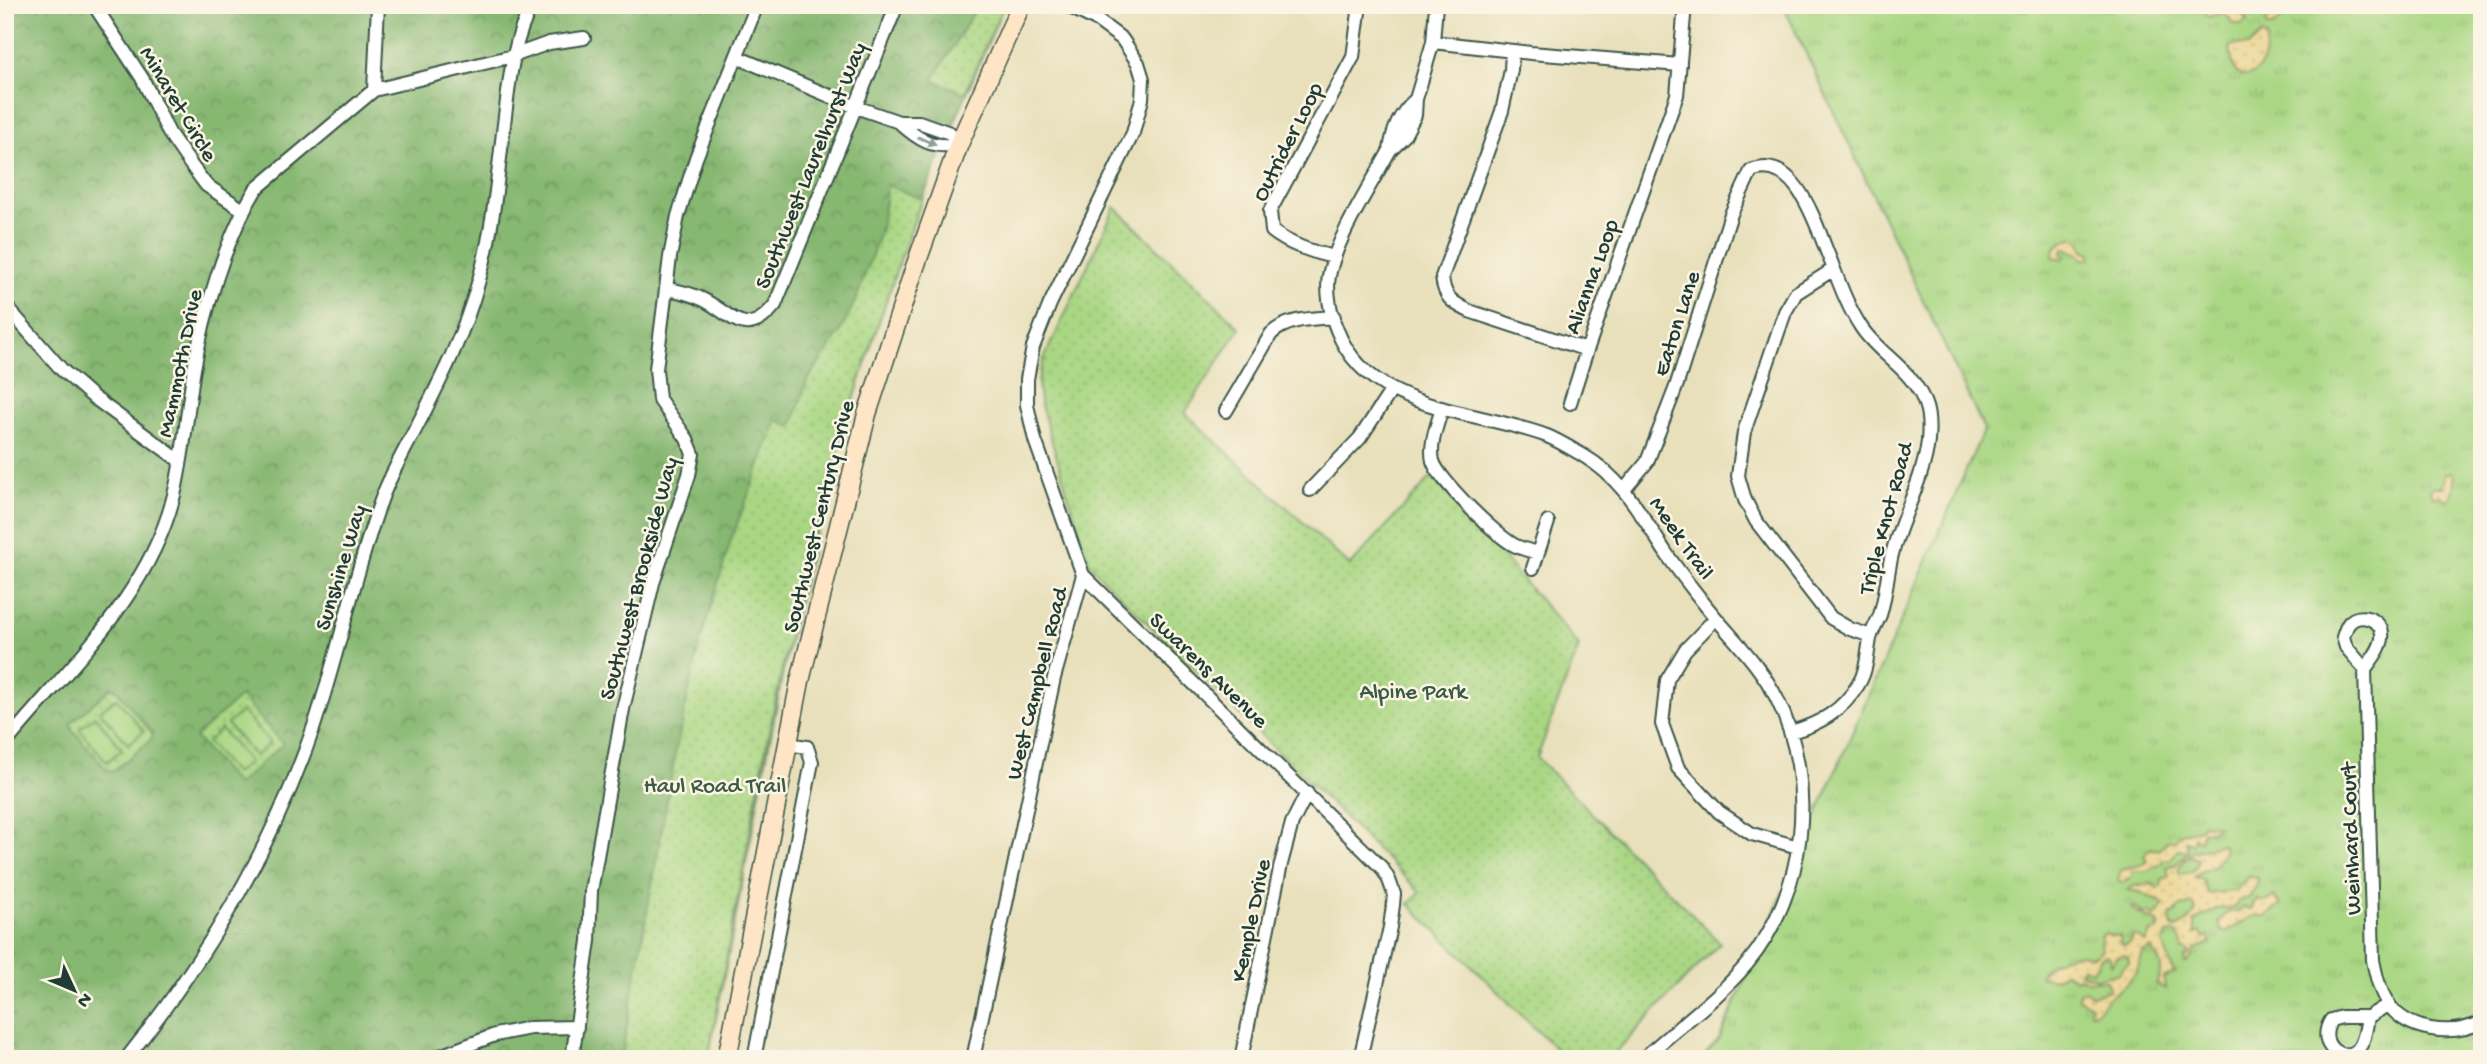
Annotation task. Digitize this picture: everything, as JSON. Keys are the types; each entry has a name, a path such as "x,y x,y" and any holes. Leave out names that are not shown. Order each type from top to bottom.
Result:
{"main road":[{"name":"Southwest Century Drive","path":"727,1059 817,609 867,414 959,144 1021,5"}],"street":[{"name":"Minaret Circle","path":"94,5 142,78 169,133 191,165 206,185 243,210"},
{"path":"374,90 378,5"},
{"name":"Sunshine Way","path":"125,1059 152,1026 211,940 248,877 282,807 314,725 369,532 387,484 438,385 472,305 489,243 513,56 522,25 532,5"},
{"name":"Southwest Brookside Way","path":"572,1059 589,941 591,891 623,709 636,645 653,583 690,475 693,454 687,439 659,399 656,369 673,243 685,189 757,5"},
{"name":"Southwest Laurelhurst Way","path":"667,289 688,292 742,323 752,323 769,313 775,305 897,5"},
{"name":"West Campbell Road","path":"973,1059 1054,678 1083,575 1035,440 1027,405 1027,379 1033,347 1050,304 1133,133 1142,99 1143,79 1138,63 1122,39 1098,21 1066,5"},
{"name":"Outrider Loop","path":"1334,257 1280,238 1272,230 1270,211 1353,57 1360,5"},
{"name":"Meek Trail","path":"1436,5 1433,42 1416,99 1405,110 1393,132 1390,150 1334,257 1328,280 1337,330 1350,354 1365,371 1391,391 1442,408 1548,436 1613,476 1640,511 1667,555 1716,619 1750,657 1776,697 1791,732 1801,777 1803,809 1798,847 1787,890 1769,930 1747,964 1713,998 1643,1059"},
{"name":"Alianna Loop","path":"1512,51 1511,70 1502,111 1441,278 1444,291 1455,304 1469,310 1587,350 1676,95 1685,5"},
{"name":"Mammoth Drive","path":"5,744 95,641 137,581 164,525 174,496 203,324 243,210 256,189 374,90 513,56 549,43 584,38"},
{"path":"1433,42 1681,65"},
{"path":"737,57 856,107 900,122 914,135 942,147 959,144"},
{"name":"Triple Knot Road","path":"1759,167 1770,168 1787,176 1806,200 1849,307 1863,330 1917,387 1925,404 1928,421 1928,440 1923,465 1893,548 1880,615 1871,636 1867,663 1860,682 1835,713 1808,727 1791,732"},
{"name":"Eaton Lane","path":"1624,490 1647,462 1680,375 1731,214 1751,170 1759,167"},
{"path":"1833,269 1796,293 1785,312 1744,432 1738,476 1745,500 1756,521 1831,618 1850,629 1871,636"},
{"path":"5,305 62,370 93,397 180,461"},
{"path":"1226,411 1277,328 1287,323 1334,317"},
{"path":"1570,403 1587,350"},
{"path":"1310,490 1360,438 1391,391"},
{"path":"1442,408 1433,442 1432,460 1440,476 1497,533 1516,546 1537,553"},
{"path":"1532,568 1548,522"},
{"name":"Swarens Avenue","path":"1083,575 1307,793 1382,868 1389,880 1394,894 1390,927 1360,1059"},
{"path":"1716,619 1685,650 1667,680 1662,724 1678,768 1719,812 1752,834 1798,847"},
{"name":"Weinhard Court","path":"2365,669 2373,960 2389,1004"},
{"path":"754,1059 812,762 807,747 788,744"},
{"name":"Kemple Drive","path":"1241,1059 1281,864 1293,823 1307,793"},
{"path":"2368,1017 2389,1004 2400,1016 2434,1030 2470,1028 2482,1022"},
{"path":"432,1059 495,1035 530,1028 578,1027"}],"green space":[{"path":"5,5 1004,5 922,199 879,319 830,477 790,637 708,1059 5,1059"},
{"path":"978,5 1004,5 965,93 933,80"},
{"path":"1783,5 2482,5 2482,1059 1701,1059 1719,1040 1984,429"},
{"name":"Haul Road Trail","path":"887,185 922,199 857,389 802,582 763,760 708,1059 621,1059 676,749 699,646 731,540 777,420 792,427 807,381 839,334 857,297 881,229"},
{"name":"Alpine Park","path":"1115,207 1240,328 1185,413 1350,566 1433,475 1579,646 1537,758 1720,943 1609,1059 1566,1059 1409,904 1420,892 1100,576 1088,561 1040,402 1038,381 1043,361"},
{"path":"112,687 152,733 152,739 112,772 106,769 72,729 71,723"},
{"path":"241,696 283,744 237,785 195,737"},
{"path":"116,698 144,731 128,744 100,711"},
{"path":"242,711 270,743 255,756 227,724"},
{"path":"95,716 122,749 107,762 79,729"},
{"path":"221,729 249,762 235,774 207,742"}],"sand":[{"path":"2206,5 2238,5 2247,21 2242,25 2231,23 2230,19 2221,13 2209,17 2205,13"},
{"path":"2281,5 2282,18 2273,26 2267,26 2266,21 2275,14 2276,6"},
{"path":"2262,34 2267,38 2261,65 2252,74 2241,76 2234,68 2230,48 2234,45 2249,46"},
{"path":"2074,237 2079,239 2085,251 2091,253 2091,259 2083,259 2079,254 2065,248 2062,252 2065,256 2063,259 2053,257 2057,247"},
{"path":"2445,474 2454,474 2455,485 2450,498 2448,500 2440,496 2434,497 2430,492 2431,487 2443,487"},
{"path":"2203,824 2218,826 2211,831 2203,831 2200,841 2194,838 2192,843 2186,841 2186,851 2178,850 2170,860 2163,860 2161,864 2147,871 2132,871 2132,877 2123,883 2118,880 2121,870 2147,862 2144,855 2151,848 2159,850 2167,841 2175,840 2180,833 2197,830"},
{"path":"2222,844 2225,850 2213,867 2195,877 2203,879 2207,894 2235,891 2249,876 2258,878 2257,885 2249,898 2238,901 2236,907 2216,909 2195,921 2195,934 2200,932 2204,939 2208,936 2211,943 2196,949 2189,961 2185,963 2184,959 2190,954 2183,950 2177,935 2172,932 2167,935 2163,943 2174,973 2163,978 2166,989 2156,984 2161,965 2151,948 2143,952 2138,969 2131,980 2093,1013 2090,1013 2091,1005 2078,999 2079,992 2087,991 2091,995 2107,991 2109,988 2106,981 2088,981 2079,977 2076,979 2065,973 2054,979 2040,976 2055,961 2070,955 2096,955 2102,949 2102,935 2106,933 2120,936 2124,945 2130,943 2134,935 2146,942 2150,932 2158,930 2159,924 2132,907 2155,917 2164,904 2140,892 2128,890 2134,886 2152,884 2157,888 2161,887 2162,879 2169,876 2167,867 2175,865 2186,854","holes":["2190,856 2198,859 2197,865 2192,872 2180,874 2178,869 2185,858","2193,904 2196,910 2189,921 2176,928 2172,926 2170,919 2171,914 2175,914 2178,908","2107,955 2111,965 2116,958 2123,955 2128,957 2129,963 2120,973 2096,979 2080,972 2083,967 2092,970 2099,959"]},
{"path":"2274,896 2281,905 2266,916 2253,916 2226,932 2221,931 2219,922 2229,911 2239,912 2243,907 2251,909 2256,900 2267,902"}]}
